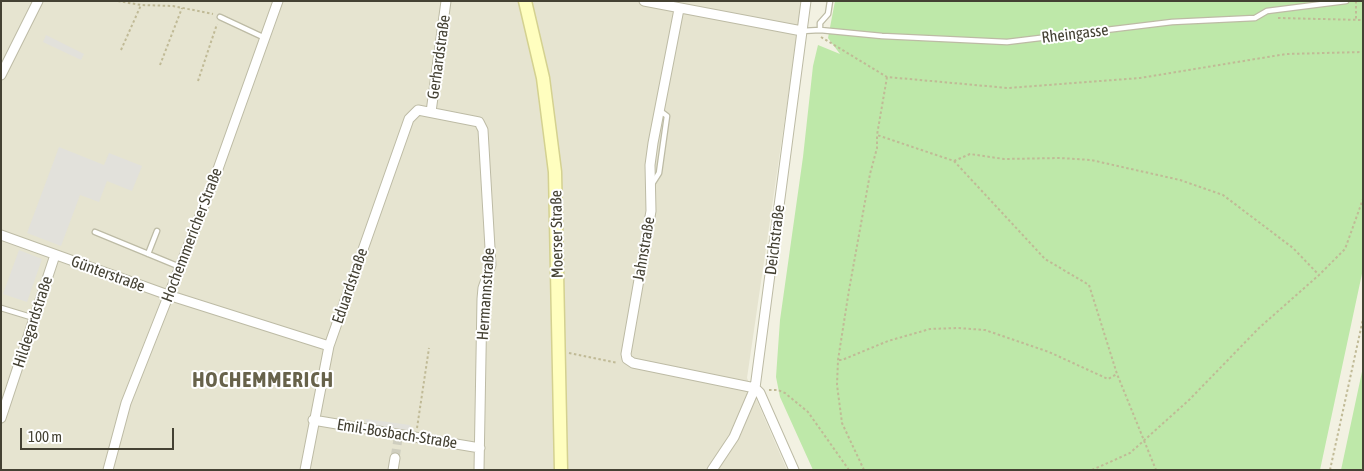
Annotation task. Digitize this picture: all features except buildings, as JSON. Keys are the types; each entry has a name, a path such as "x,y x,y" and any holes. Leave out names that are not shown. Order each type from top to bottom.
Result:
{"main road":[{"name":"Moerser Straße","path":"524,1 543,78 555,172 561,470"}],"street":[{"path":"1,75 38,1"},
{"name":"Hochemmericher Straße","path":"108,470 126,403 213,183 278,1"},
{"name":"Gerhardstraße","path":"431,112 446,1"},
{"path":"644,1 802,32"},
{"name":"Deichstraße","path":"712,470 734,437 758,390 806,1"},
{"name":"Jahnstraße","path":"627,359 626,354 651,211 650,165 679,8"},
{"name":"Hermannstraße","path":"418,110 479,122 483,130 491,265 482,299 479,470"},
{"name":"Eduardstraße","path":"305,470 313,420 329,346 409,119 418,110"},
{"name":"Günterstraße","path":"1,235 168,296 329,346"},
{"name":"Hildegardstraße","path":"1,418 55,255"},
{"path":"627,359 633,363 758,390 794,470"},
{"name":"Emil-Bosbach-Straße","path":"313,420 398,437 480,448"},
{"path":"393,470 395,458"}],"lane":[{"path":"820,30 820,23 828,14 830,1"},
{"name":"Rheingasse","path":"802,32 820,30 882,36 1007,42 1172,22 1256,18 1267,11 1346,1"},
{"path":"220,17 265,38"},
{"path":"148,254 157,231"},
{"path":"96,232 180,267"},
{"path":"1,308 34,318"}],"path":[{"path":"118,1 141,5 173,6 210,13 220,17 198,81"},
{"path":"173,6 175,1"},
{"path":"1356,1 1356,19"},
{"path":"121,50 141,5"},
{"path":"160,65 182,8"},
{"path":"1274,18 1363,20"},
{"path":"820,30 821,37 828,42 887,77 1008,88 1140,78 1286,54 1363,52"},
{"path":"864,470 842,423 837,385 838,360 858,239 877,148 877,135 887,77"},
{"path":"877,135 954,162 1044,259 1090,285 1117,374 1156,470"},
{"path":"954,162 970,154 1004,159 1060,158 1091,160 1180,180 1223,195 1293,248 1319,275"},
{"path":"1092,470 1130,453 1144,441 1189,400 1259,328 1319,275 1345,249 1363,198"},
{"path":"1330,470 1363,319"},
{"path":"838,360 888,340 930,329 958,328 985,330 1048,352 1108,379 1117,374"},
{"path":"416,438 429,348"},
{"path":"566,353 620,364 627,359"},
{"path":"758,390 778,390 797,401 819,426 849,470"}],"shaded area":[{"path":"1,1 802,1 747,378 787,470 1,470"},
{"path":"46,35 84,54 81,60 43,42"},
{"path":"59,147 104,165 109,153 142,166 132,191 107,181 99,202 80,195 61,246 27,233"},
{"path":"19,250 42,259 27,302 3,294"},
{"path":"365,419 410,425 413,433 366,426"}],"green space":[{"path":"835,1 1363,1 1363,269 1320,470 813,470 780,397 776,377 780,320 803,157 813,66 818,45 840,54 828,38"},
{"path":"1363,367 1363,470 1341,470"}],"tunnel":[{"path":"395,458 398,439"}],"district":[{"name":"HOCHEMMERICH","path":"263,380"}]}
